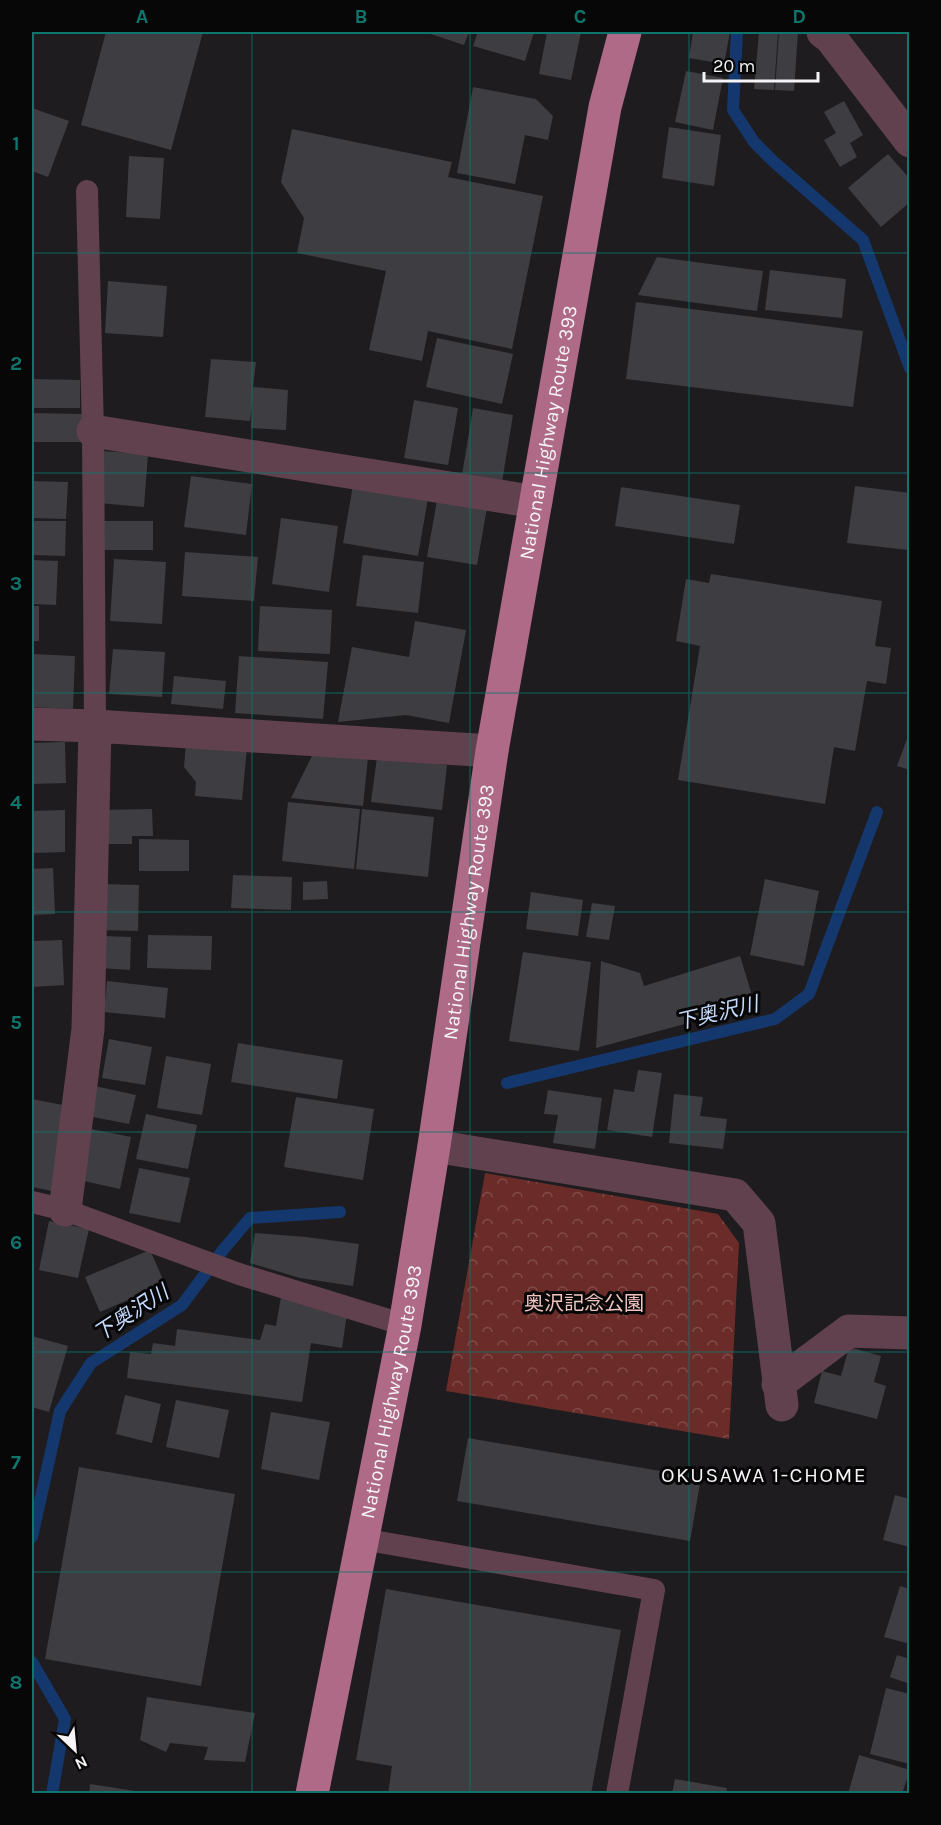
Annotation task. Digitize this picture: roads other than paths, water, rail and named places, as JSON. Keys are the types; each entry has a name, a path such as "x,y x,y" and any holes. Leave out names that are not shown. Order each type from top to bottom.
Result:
{"highway":[{"name":"National Highway Route 393","path":"312,1794 405,1325 434,1146 492,751 605,107 625,32"}],"street":[{"path":"823,32 830,37 909,141"},
{"path":"93,431 536,502"},
{"path":"32,724 492,751"},
{"path":"65,1210 88,1029 95,726"},
{"path":"434,1146 735,1195 759,1223 780,1394 849,1331 909,1333"}],"lane":[{"path":"87,191 93,431 95,726"},
{"path":"32,1202 65,1210 239,1274 405,1325"},
{"path":"362,1539 654,1590 616,1794"}],"waterway":[{"path":"737,32 733,110 754,142 863,240 910,368"},
{"name":"下奥沢川","path":"507,1083 775,1019 809,994 877,812"},
{"name":"下奥沢川","path":"32,1537 60,1411 91,1363 182,1305 250,1218 340,1212"},
{"name":"下奥沢川","path":"32,1662 65,1719 52,1794"}],"district":[{"name":"OKUSAWA 1-CHOME","path":"764,1475"}],"park label":[{"name":"奥沢記念公園","path":"584,1303"}]}
